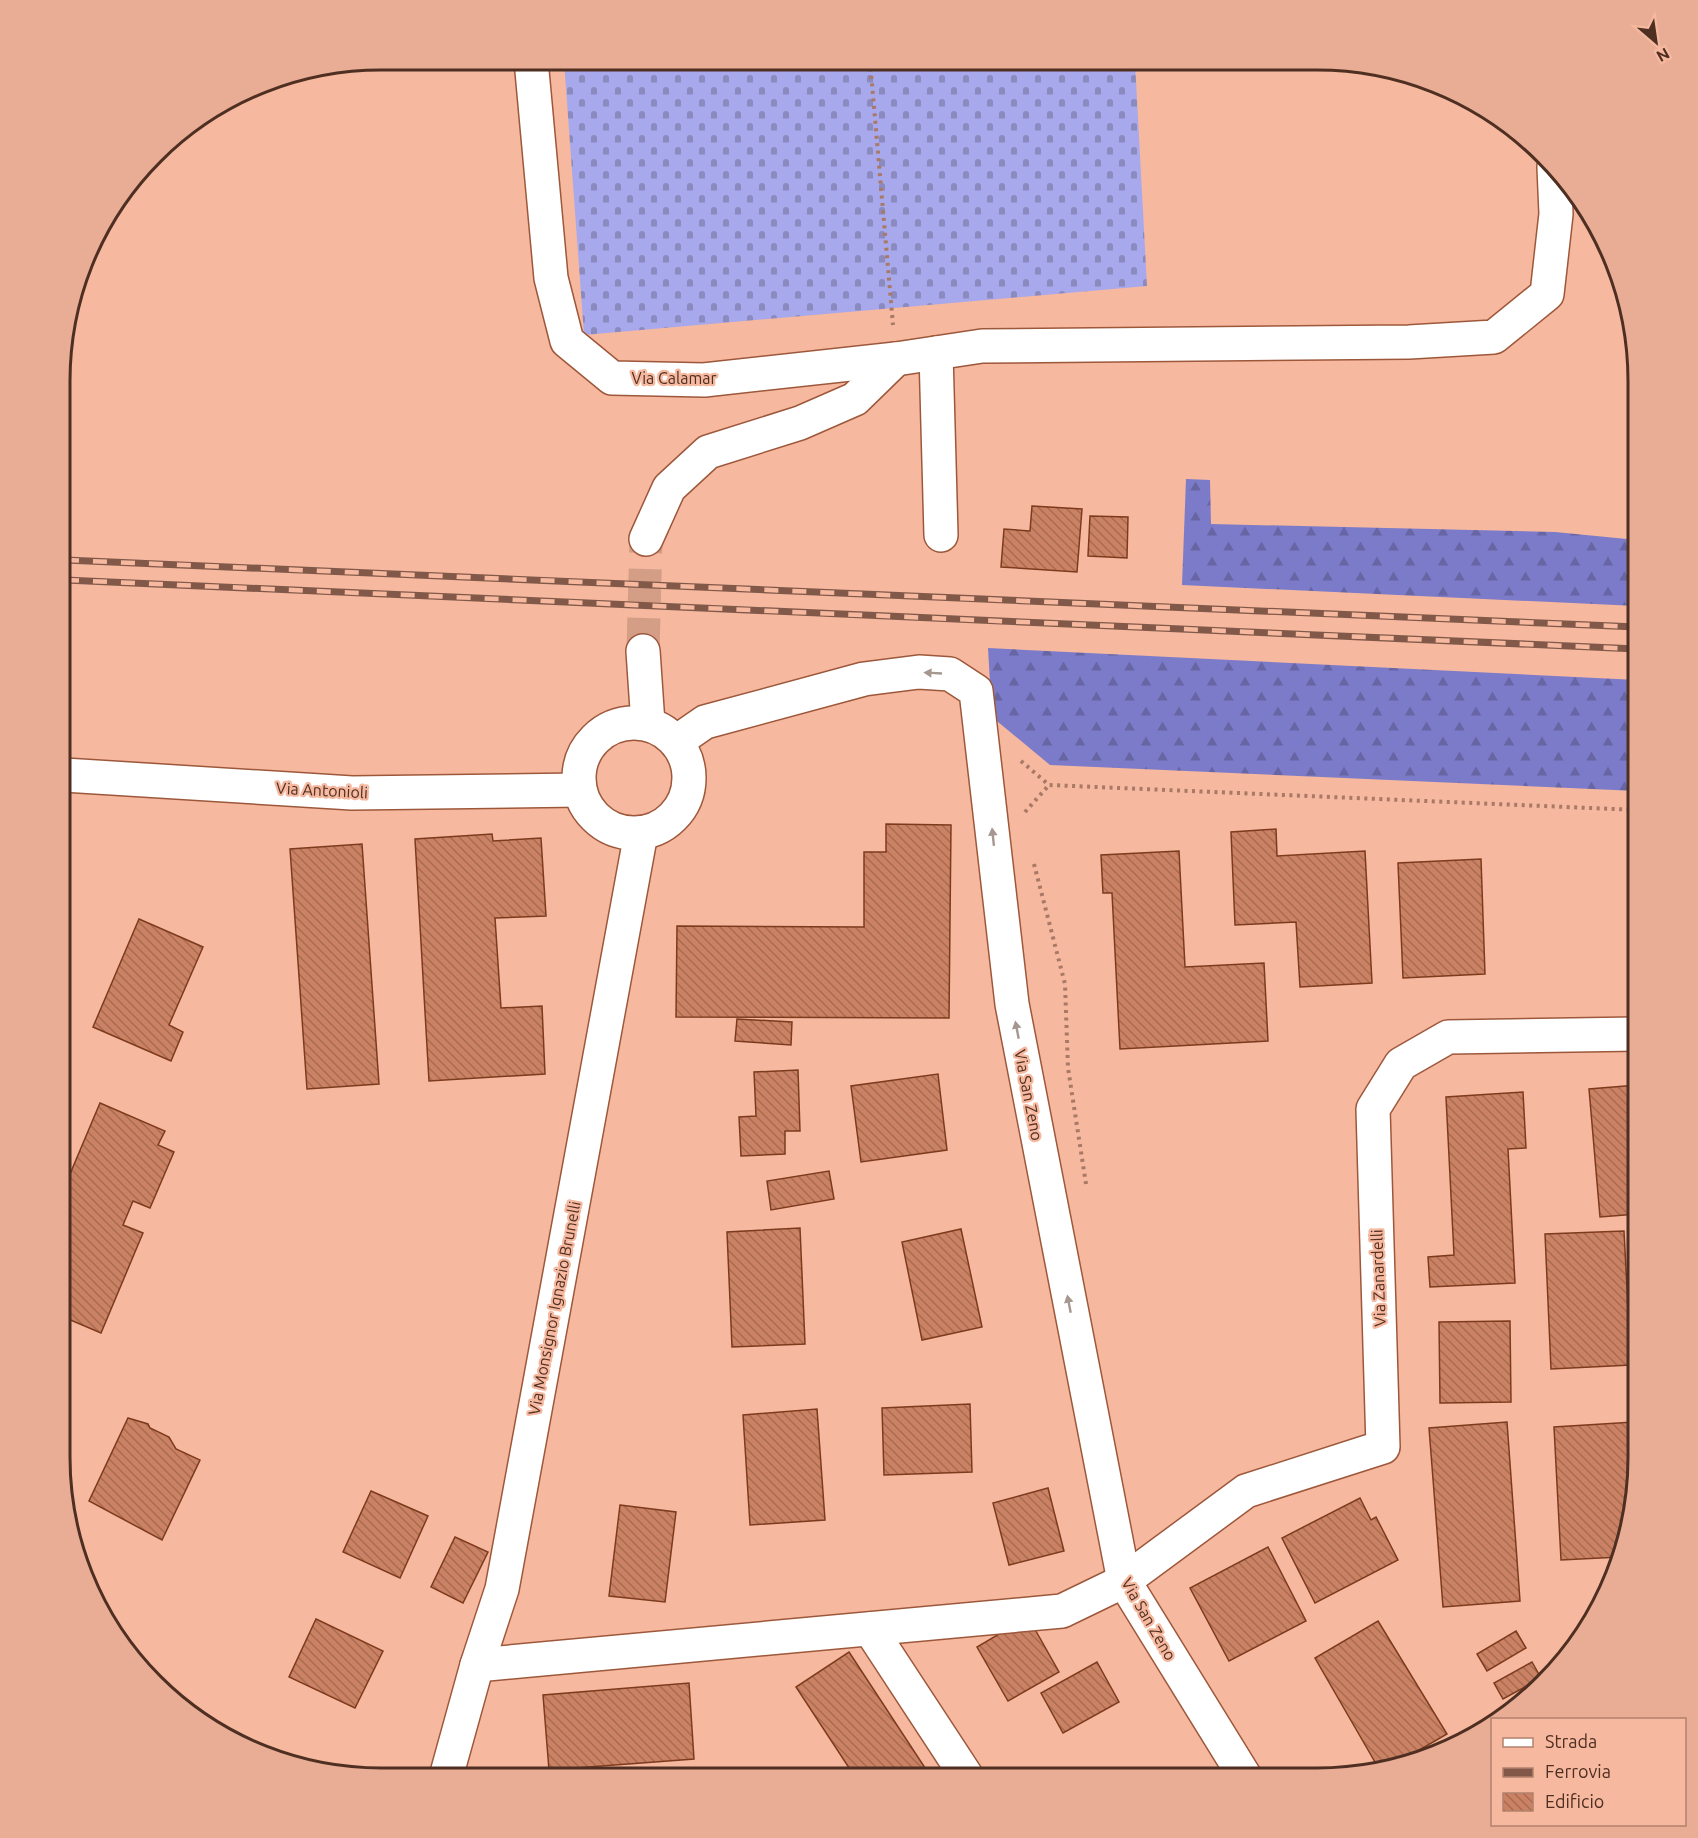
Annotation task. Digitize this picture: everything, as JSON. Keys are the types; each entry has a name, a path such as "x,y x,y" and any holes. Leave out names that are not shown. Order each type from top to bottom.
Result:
{"street":[{"name":"Via Calamar","path":"532,70 551,278 567,341 612,378 704,380 896,359 982,346 1409,342 1494,337 1547,294 1556,214 1555,182"},
{"path":"936,353 940,535"},
{"path":"646,539 669,488 708,452 800,423 855,399 896,359"},
{"path":"643,651 648,724"},
{"name":"Via San Zeno","path":"676,742 705,722 864,679 919,672 950,674 976,691 1012,1004 1124,1581 1239,1768"},
{"path":"630,723 648,724 664,731 676,742 685,756 690,773 688,790 682,806 672,819 657,829 641,833 625,832 602,823 586,805 580,790 579,771 585,753 596,738 611,728 630,723"},
{"name":"Via Antonioli","path":"70,775 352,793 580,790"},
{"name":"Via Monsignor Ignazio Brunelli","path":"448,1768 477,1665 502,1589 641,833"},
{"name":"Via Zanardelli","path":"1124,1581 1246,1491 1383,1447 1373,1109 1401,1064 1448,1037 1628,1034"},
{"path":"477,1665 1062,1611 1124,1581"},
{"path":"870,1629 961,1768"}],"path":[{"path":"871,70 896,359"},
{"path":"980,725 1049,785 1628,810"},
{"path":"1022,816 1049,785"},
{"path":"1033,861 1065,984 1068,1068 1087,1185"}],"green space":[{"path":"565,70 1135,70 1147,286 584,335"},
{"path":"1186,479 1210,480 1211,524 1555,532 1628,539 1628,606 1182,585"},
{"path":"988,648 1628,680 1628,791 1050,765 992,717"}],"building":[{"path":"1032,506 1082,509 1077,572 1001,567 1004,529 1030,531"},
{"path":"1090,516 1128,517 1127,558 1088,556"},
{"path":"886,824 951,825 949,1018 676,1017 677,926 864,927 864,852 886,852"},
{"path":"1276,829 1277,856 1365,851 1372,983 1300,987 1296,922 1235,925 1231,832"},
{"path":"492,834 493,841 541,838 546,916 495,918 501,1008 542,1006 545,1074 429,1081 415,839"},
{"path":"362,844 379,1084 307,1089 290,849"},
{"path":"1179,851 1185,967 1264,963 1268,1041 1120,1049 1112,893 1103,893 1101,855"},
{"path":"1481,859 1485,974 1403,978 1398,863"},
{"path":"139,919 203,947 169,1025 183,1032 171,1061 93,1027"},
{"path":"737,1019 792,1022 791,1045 735,1041"},
{"path":"798,1070 800,1131 785,1131 785,1154 741,1156 739,1117 756,1116 754,1072"},
{"path":"938,1074 947,1150 861,1162 851,1086"},
{"path":"1628,1086 1628,1215 1600,1217 1589,1089"},
{"path":"1523,1092 1526,1148 1508,1149 1515,1283 1430,1287 1428,1257 1454,1255 1446,1097"},
{"path":"100,1103 165,1131 158,1145 174,1152 150,1208 133,1201 123,1225 143,1233 101,1333 70,1320 70,1174"},
{"path":"829,1171 834,1199 771,1210 767,1181"},
{"path":"800,1228 805,1344 732,1347 727,1232"},
{"path":"961,1229 982,1327 922,1340 902,1242"},
{"path":"1624,1231 1628,1365 1551,1369 1545,1234"},
{"path":"1510,1321 1511,1402 1440,1403 1439,1322"},
{"path":"970,1404 972,1472 884,1475 882,1408"},
{"path":"817,1409 825,1520 750,1525 743,1415"},
{"path":"128,1418 148,1424 150,1428 169,1437 176,1449 200,1460 162,1540 89,1501"},
{"path":"1507,1422 1520,1601 1443,1607 1429,1428"},
{"path":"1628,1422 1625,1497 1610,1557 1561,1560 1554,1427"},
{"path":"1048,1488 1064,1551 1009,1565 993,1503"},
{"path":"371,1491 428,1516 400,1578 343,1552"},
{"path":"1360,1498 1371,1520 1376,1517 1398,1560 1315,1603 1282,1538"},
{"path":"620,1505 676,1512 665,1602 609,1596"},
{"path":"455,1537 488,1552 463,1603 431,1587"},
{"path":"1268,1547 1306,1621 1229,1661 1190,1588"},
{"path":"1028,1617 1059,1672 1008,1701 977,1647"},
{"path":"316,1619 383,1651 355,1708 289,1677"},
{"path":"1378,1621 1447,1734 1420,1749 1375,1762 1315,1658"},
{"path":"1516,1631 1526,1648 1487,1671 1477,1654"},
{"path":"849,1652 925,1768 849,1768 796,1687"},
{"path":"1097,1662 1119,1702 1063,1733 1041,1693"},
{"path":"1532,1662 1538,1673 1523,1688 1503,1699 1494,1683"},
{"path":"689,1683 694,1759 549,1768 543,1695"}],"tunnel":[{"path":"643,651 646,539"}],"railway":[{"path":"70,560 1628,627"},
{"path":"70,580 1628,649"}]}
